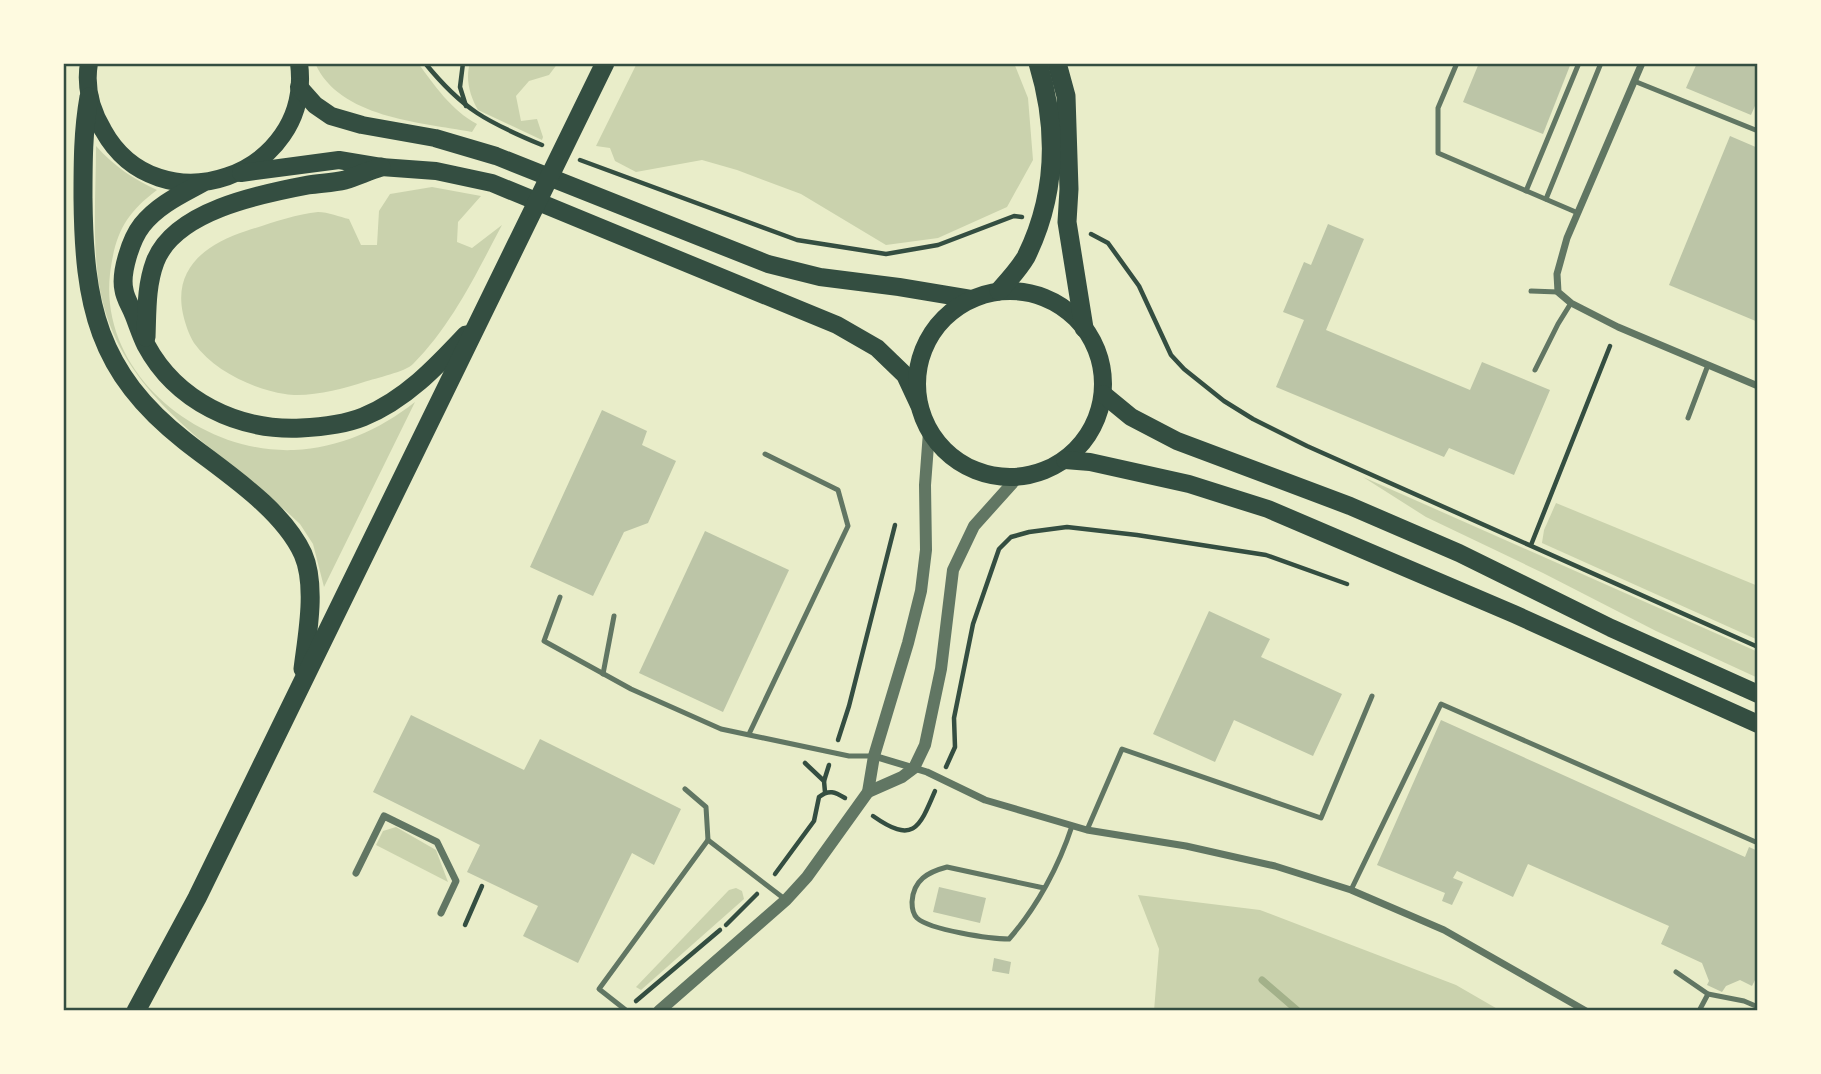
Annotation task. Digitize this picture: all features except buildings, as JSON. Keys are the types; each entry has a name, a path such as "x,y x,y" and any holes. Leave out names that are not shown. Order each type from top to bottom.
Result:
{"highway":[{"path":"136,1011 197,898 606,63"},
{"path":"999,291 1025,259 1042,217 1051,179 1048,96 1038,63"},
{"path":"1057,63 1066,96 1069,189 1067,222 1084,328"},
{"path":"89,97 83,128 83,236 97,326 111,357 147,407 169,429 255,496 286,527 303,555 310,601 302,681"},
{"path":"146,345 148,288 155,261 171,236 196,218 242,201 344,180 381,167"},
{"path":"202,183 166,202 141,226 126,256 123,289 146,345 166,373 206,407 257,426 287,429 346,423 389,404 429,374 479,321"}],"main road":[{"path":"89,63 89,97 107,138 121,155 159,178 180,183 202,183 240,173 339,160 381,167 436,171 492,183 825,320 877,348 905,375 929,432 946,452 967,467 991,476 1017,478 1043,472 1065,460 1084,442 1097,419 1104,394 1103,371 1097,348 1068,310 1047,298 1023,292 999,291 971,299 949,313 932,332 921,355 916,380 919,405"},
{"path":"240,173 261,160 276,145 287,128 296,108 299,63"},
{"path":"299,87 331,116 362,125 435,138 496,156 768,264 820,277 899,286 971,299"},
{"path":"1104,394 1131,417 1177,440 1338,501 1435,543 1646,645 1758,694"},
{"path":"1065,460 1090,462 1189,484 1268,509 1514,614 1758,724"}],"street":[{"path":"1642,63 1567,238 1557,274 1558,292 1571,303 1618,327 1758,386"},
{"path":"659,1011 786,900 807,877 868,792 874,756 908,643 920,591 926,550 925,485 929,432"},
{"path":"868,792 902,778 914,768 925,745 945,640 953,570 974,526 1017,478"},
{"path":"874,756 914,768 985,800 1072,826 1275,866 1351,890 1444,930 1586,1011"},
{"path":"356,873 384,816 437,842 456,881 440,913"}],"lane":[{"path":"1457,63 1438,108 1438,153 1578,213"},
{"path":"1526,191 1579,63"},
{"path":"1546,199 1601,63"},
{"path":"1634,81 1758,131"},
{"path":"1531,292 1558,292"},
{"path":"1535,370 1571,303"},
{"path":"1688,418 1708,365"},
{"path":"749,734 848,526 838,490 765,454"},
{"path":"560,597 544,641 631,689 721,729 849,756 874,756"},
{"path":"604,674 614,616"},
{"path":"1087,830 1122,750 1321,818 1371,696"},
{"path":"1351,890 1441,704 1758,843"},
{"path":"626,1010 598,989 708,840 706,807 685,789"},
{"path":"1044,888 947,867 932,871 921,878 913,893 912,908 917,918 940,928 994,939 1009,939 1020,926 1044,888 1063,854 1072,826"},
{"path":"708,840 786,900"},
{"path":"1676,972 1708,994 1744,1001 1758,1007"},
{"path":"1699,1011 1708,994"}],"path":[{"path":"463,63 460,87 466,106"},
{"path":"1531,545 1610,346"},
{"path":"825,792 824,780 849,706 895,525"},
{"path":"951,754 955,747 954,718 972,624 999,549 1011,537 1067,527 1137,535 1266,555 1347,584"},
{"path":"799,760 824,780"},
{"path":"626,1010 728,923 765,886 808,832 814,821 819,797 832,791"},
{"path":"881,821 900,831 913,829 922,822 928,808"},
{"path":"465,925 482,886"}],"green space":[{"path":"315,63 418,63 451,105 477,124 472,132 383,114 342,96 327,81"},
{"path":"470,63 558,63 549,75 529,81 516,96 521,121 537,119 542,140 478,110 469,87"},
{"path":"637,63 1014,63 1028,98 1033,160 1007,207 938,238 886,245 801,194 737,170 702,160 636,172 615,161 610,148 596,146"},
{"path":"96,146 124,171 157,190 129,217 119,236 110,274 111,310 121,344 139,375 163,401 192,422 224,438 259,448 294,450 327,446 358,436 415,402 324,587 313,544 300,524 177,419 150,391 127,360 110,324 99,284 95,232"},
{"path":"432,187 481,196 458,222 457,242 472,248 502,225 452,315 427,349 409,367 336,390 304,395 285,394 260,388 235,377 212,362 194,343 183,314 183,283 196,260 218,243 231,236 291,217 318,212 349,219 361,245 377,245 379,211 390,194"},
{"path":"1363,477 1758,652 1758,678 1656,631 1426,517"},
{"path":"1556,503 1758,586 1758,640 1542,543 1544,530"},
{"path":"396,827 436,850 448,882 376,845 383,831"},
{"path":"736,888 742,891 744,899 641,990 636,987 729,890"},
{"path":"1138,895 1260,910 1456,985 1501,1011 1154,1011 1159,949"}],"waterway":[{"path":"1262,980 1298,1011"}]}
